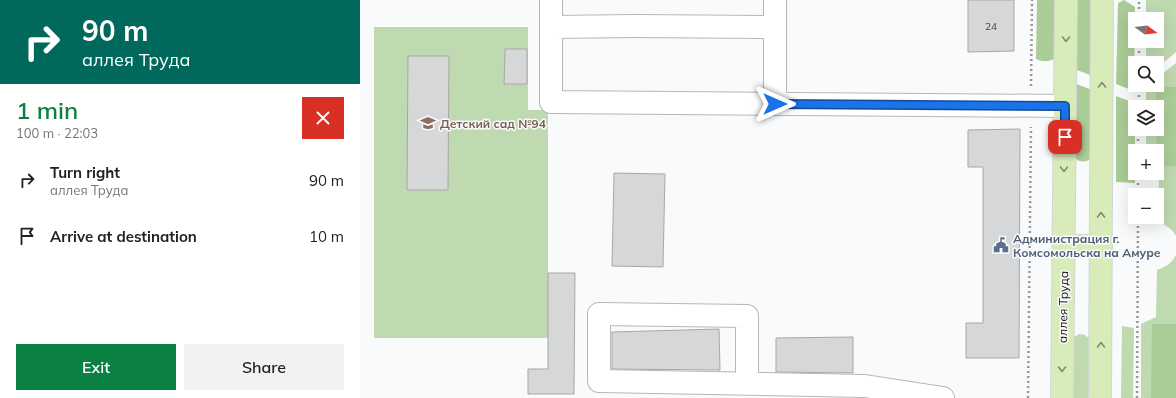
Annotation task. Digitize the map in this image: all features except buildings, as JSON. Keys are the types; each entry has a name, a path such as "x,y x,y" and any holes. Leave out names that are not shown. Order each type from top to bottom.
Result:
{"main road":[{"name":"аллея Труда","path":"1062,398 1066,0"},
{"path":"1100,398 1102,0"},
{"path":"1064,246 1101,246"}],"lane":[{"path":"551,0 551,102 1065,106"},
{"path":"775,104 776,0"},
{"path":"551,27 775,27"},
{"path":"747,384 747,316 599,314 599,381 747,384 865,386 942,398"}],"path":[{"path":"1028,398 1032,0"},
{"path":"1139,0 1139,12"},
{"path":"1137,398 1138,224"}],"green space":[{"path":"1037,0 1054,0 1054,59 1047,61 1036,59"},
{"path":"1075,0 1093,0 1093,76 1074,69"},
{"path":"1124,0 1135,7 1135,12 1128,12 1128,48 1135,48 1134,56 1128,56 1128,89 1116,84 1118,3"},
{"path":"1146,0 1176,0 1176,52 1164,62 1164,56 1146,56 1146,48 1164,48 1164,12 1146,12"},
{"path":"374,27 528,27 528,110 548,110 548,338 374,338"},
{"path":"1176,63 1176,236 1163,224 1164,188 1159,188 1159,180 1164,180 1164,144 1146,144 1146,136 1164,136 1164,100 1146,100 1146,92 1164,92 1164,72"},
{"path":"1074,83 1092,90 1092,157 1085,161 1078,160 1074,157"},
{"path":"1164,87 1176,87 1176,166 1164,166 1164,144 1157,144 1157,136 1164,136 1164,100 1156,100 1156,92 1164,92"},
{"path":"1116,96 1128,100 1128,136 1135,136 1135,144 1128,144 1128,180 1135,180 1135,183 1116,182"},
{"path":"1176,255 1176,398 1141,398 1141,324 1156,317 1157,270 1163,268 1173,260"},
{"path":"1152,324 1176,324 1176,398 1151,398"},
{"path":"1122,326 1134,328 1133,398 1121,398"},
{"path":"1079,334 1085,335 1090,339 1090,398 1071,398 1074,337"}],"place":[{"name":"Детский сад №94","path":"428,123"},
{"name":"Администрация г. Комсомольска на Амуре","path":"1001,245"}],"route":[{"path":"775,104 1065,106 1065,137"}]}
